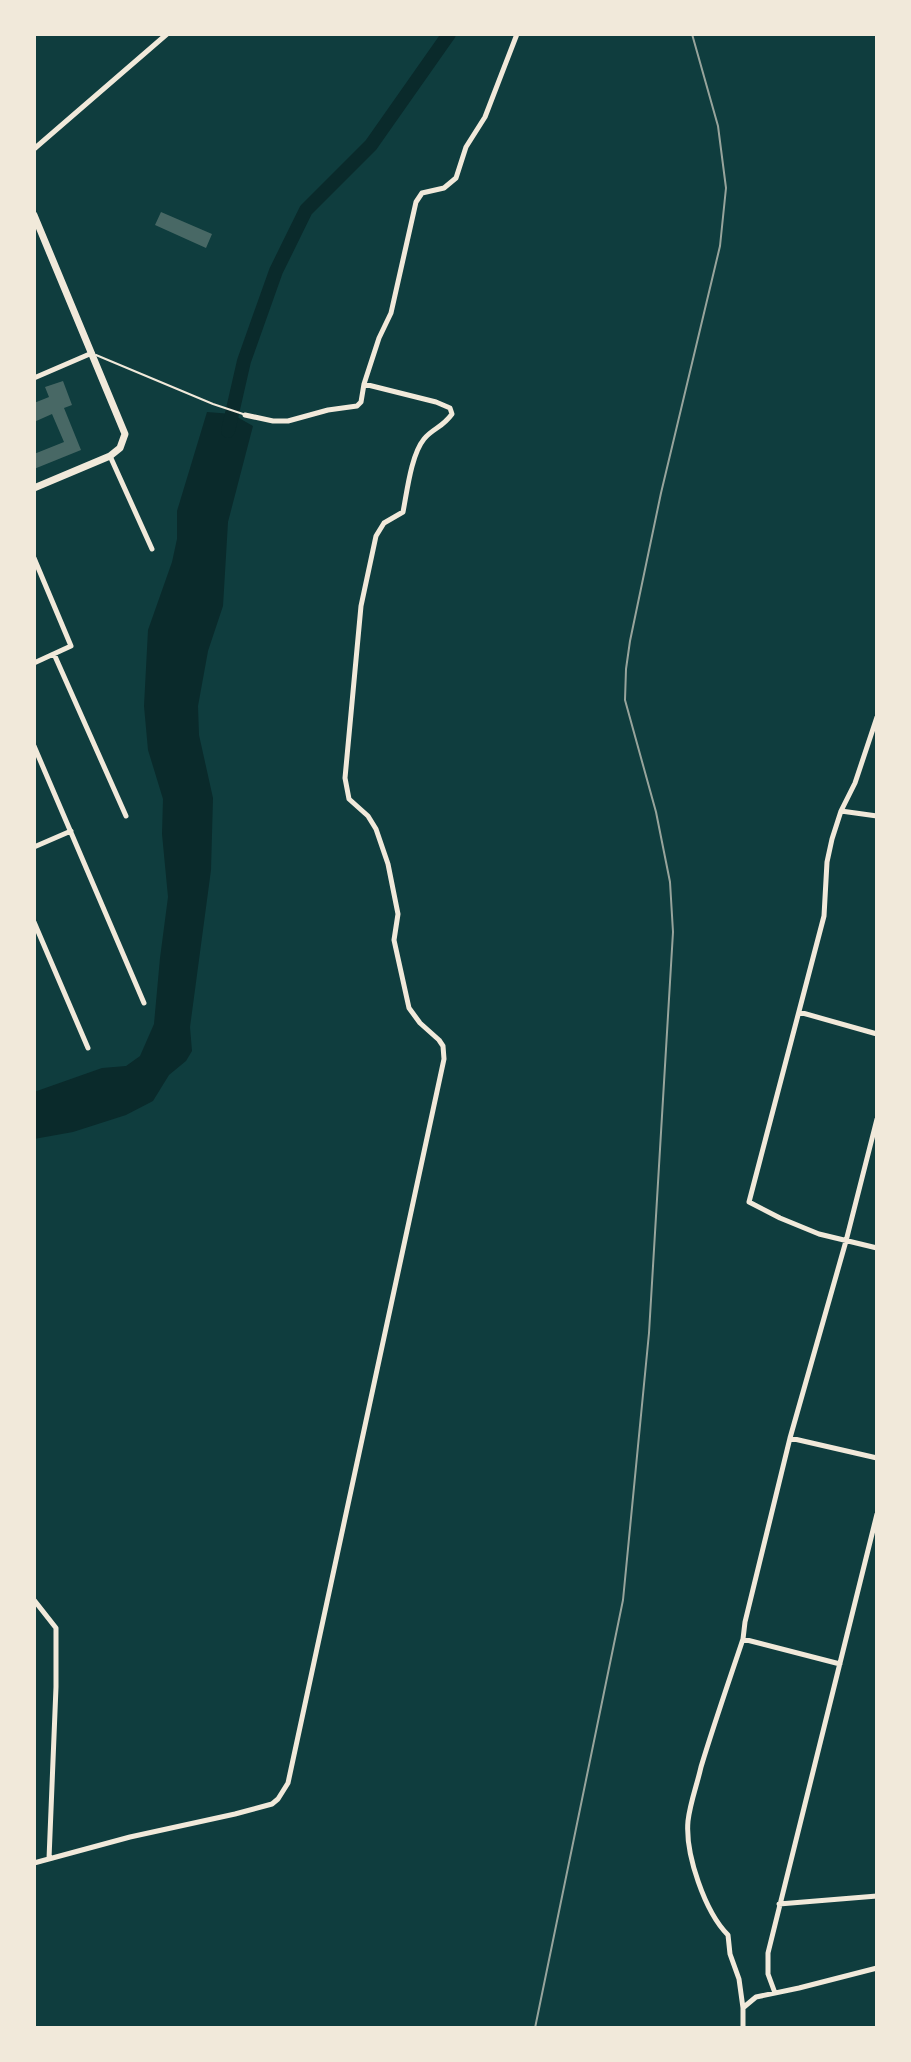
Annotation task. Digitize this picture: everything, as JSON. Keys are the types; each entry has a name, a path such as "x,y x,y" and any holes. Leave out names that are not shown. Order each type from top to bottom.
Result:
{"main road":[{"path":"34,215 125,434 120,448 110,456 34,488"}],"street":[{"path":"34,149 167,34"},
{"path":"245,415 288,421 357,406 361,402 379,338 391,313 416,202 422,193 444,188 456,178 466,147 485,117 517,34"},
{"path":"34,378 92,353"},
{"path":"34,1863 272,1804 288,1783 444,1059 439,1040 409,1008 394,940 398,914 388,864 376,829 368,816 349,799 345,778 361,606 376,536 384,523 403,512 418,448 452,414 450,408 436,402 364,384"},
{"path":"110,456 152,549"},
{"path":"34,558 71,646 34,663"},
{"path":"54,654 126,816"},
{"path":"877,717 855,783 841,811 827,862 824,916 749,1202 806,1229 877,1248"},
{"path":"34,746 144,1003"},
{"path":"841,811 877,816"},
{"path":"34,847 71,831"},
{"path":"34,922 88,1048"},
{"path":"799,1012 877,1034"},
{"path":"743,2028 739,1979 730,1954 728,1935 721,1928 702,1891 688,1839 688,1821 707,1748 743,1639 790,1438 877,1119"},
{"path":"790,1438 877,1458"},
{"path":"775,1993 767,1965 779,1904 877,1514"},
{"path":"34,1600 56,1628 49,1859"},
{"path":"743,1639 840,1664"},
{"path":"779,1904 877,1896"},
{"path":"743,2008 756,1997 877,1968"}],"lane":[{"path":"92,353 245,415"}],"water":[{"path":"207,412 232,414 253,426 228,522 223,606 208,651 198,706 199,735 213,798 211,870 190,1027 192,1051 186,1061 169,1075 153,1101 126,1115 73,1132 34,1139 34,1092 102,1068 126,1066 140,1056 154,1024 168,897 162,834 163,799 148,750 144,706 148,630 172,562 177,539 177,511"}],"building":[{"path":"161,212 212,234 206,248 155,225"},
{"path":"63,381 72,405 64,408 81,450 34,469 34,454 64,442 52,414 34,422 34,403 49,397 45,387"}],"waterway":[{"path":"228,431 244,361 276,271 306,210 371,145 449,34"}],"railway":[{"path":"535,2028 623,1600 649,1333 673,932 670,882 656,812 625,700 626,669 661,493 720,246 726,188 718,126 692,34"}]}
